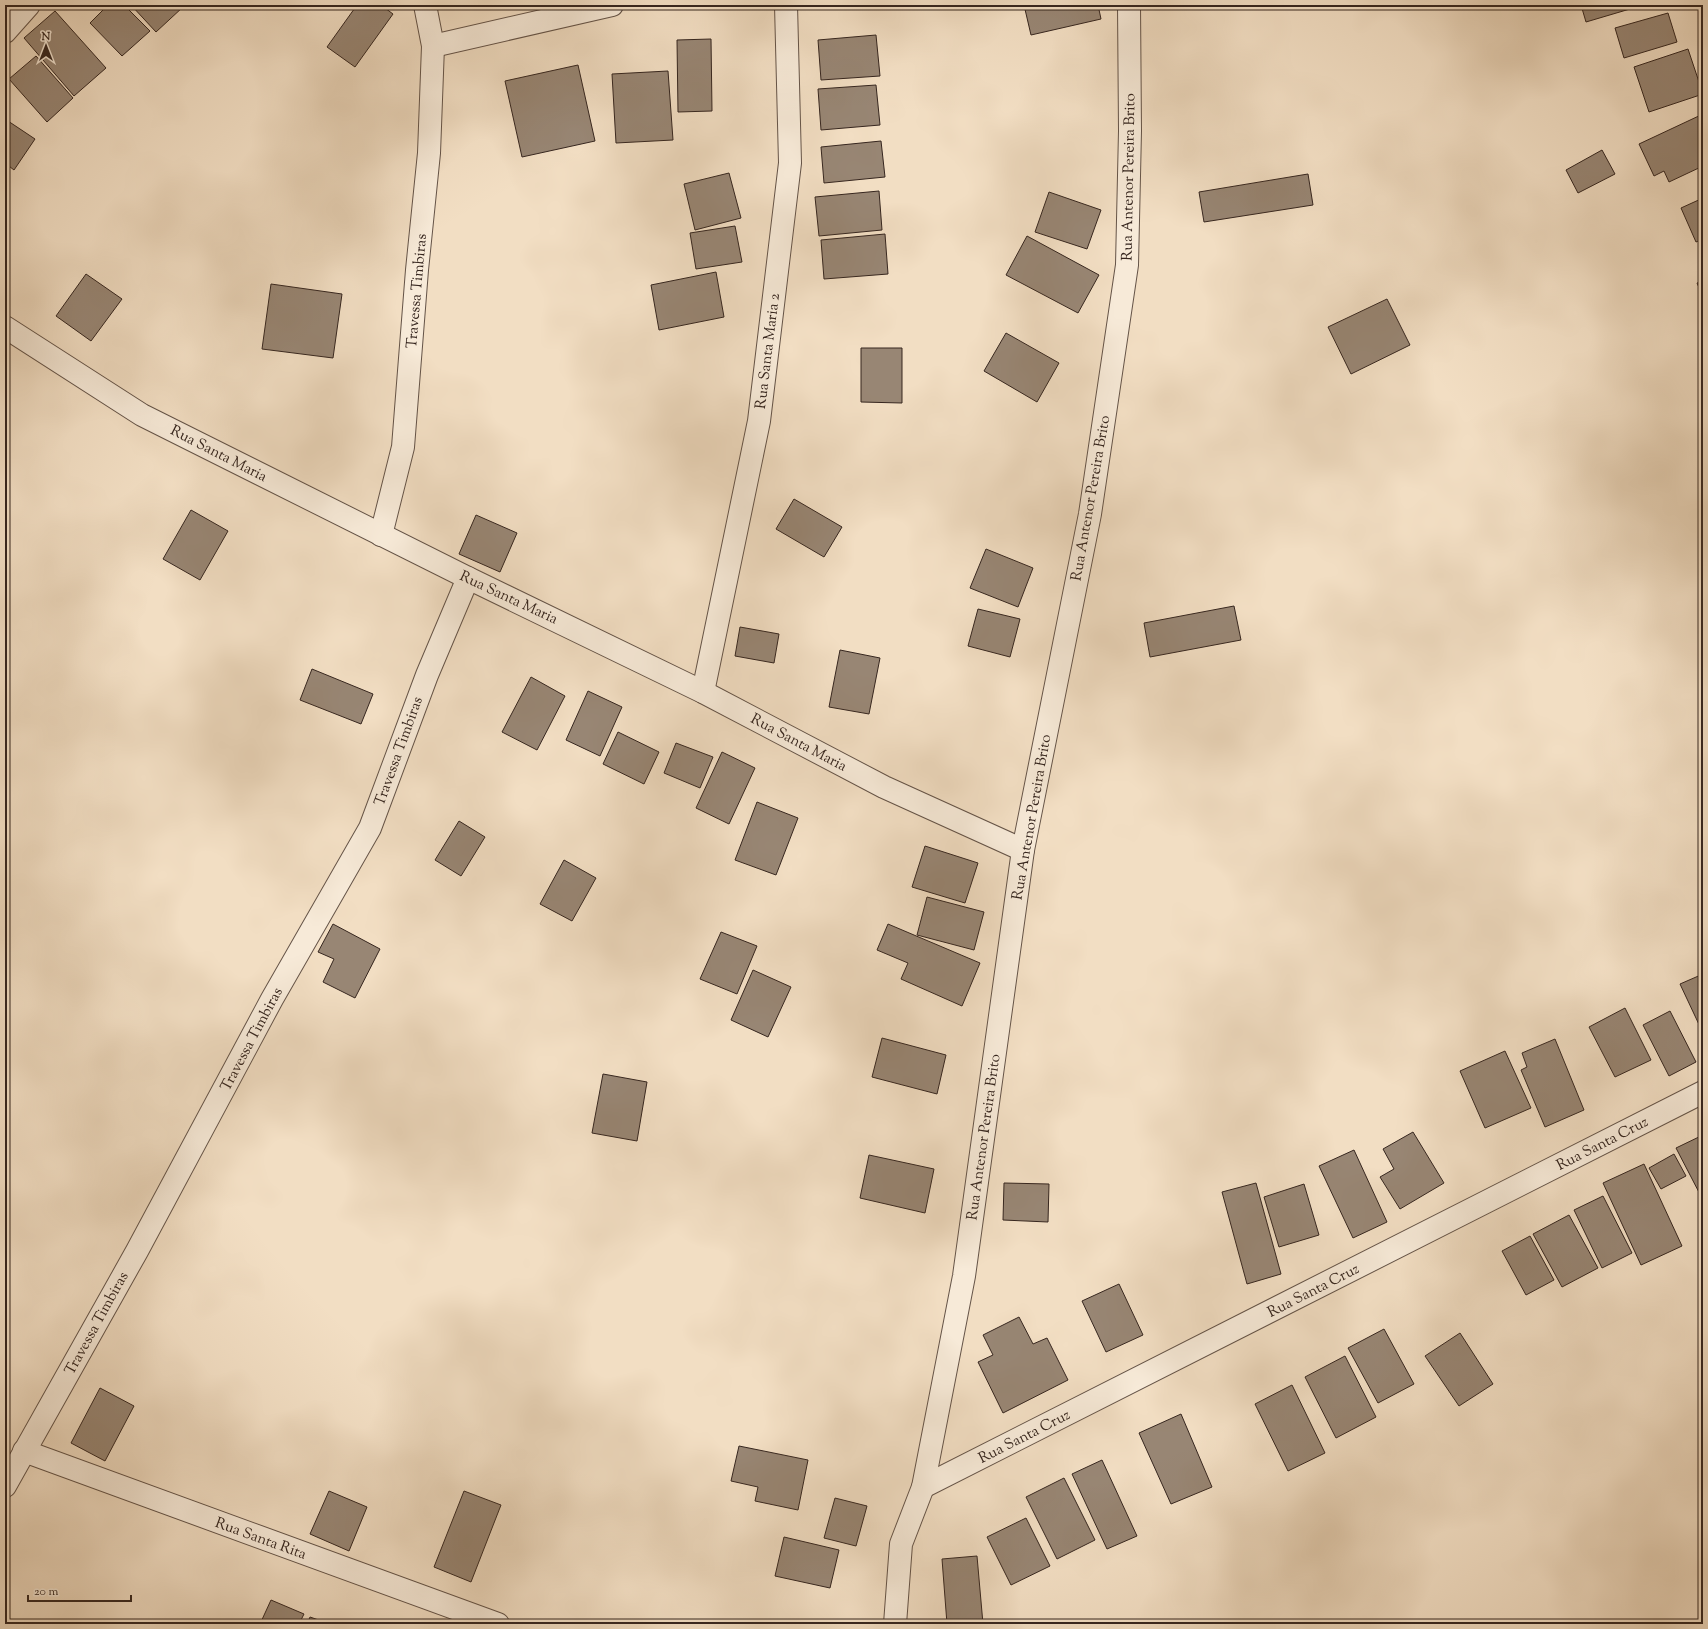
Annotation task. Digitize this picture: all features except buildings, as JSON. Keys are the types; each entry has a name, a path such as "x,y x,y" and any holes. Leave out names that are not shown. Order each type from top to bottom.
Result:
{"street":[{"path":"5,32 29,5"},
{"name":"Travessa Timbiras","path":"381,535 403,447 418,270 430,153 433,46 425,5"},
{"path":"433,46 612,5"},
{"name":"Rua Santa Maria 2","path":"703,692 761,405 790,163 786,5"},
{"name":"Rua Antenor Pereira Brito","path":"895,1624 901,1544 924,1487 964,1276 1023,850 1090,514 1128,264 1130,131 1129,5"},
{"name":"Rua Santa Maria","path":"5,327 142,415 468,578 703,692 884,787 1023,850"},
{"name":"Travessa Timbiras","path":"5,1486 137,1251 272,999 370,828 427,675 468,578"},
{"name":"Rua Santa Cruz","path":"924,1487 1703,1092"},
{"name":"Rua Santa Rita","path":"24,1451 498,1624"}]}
